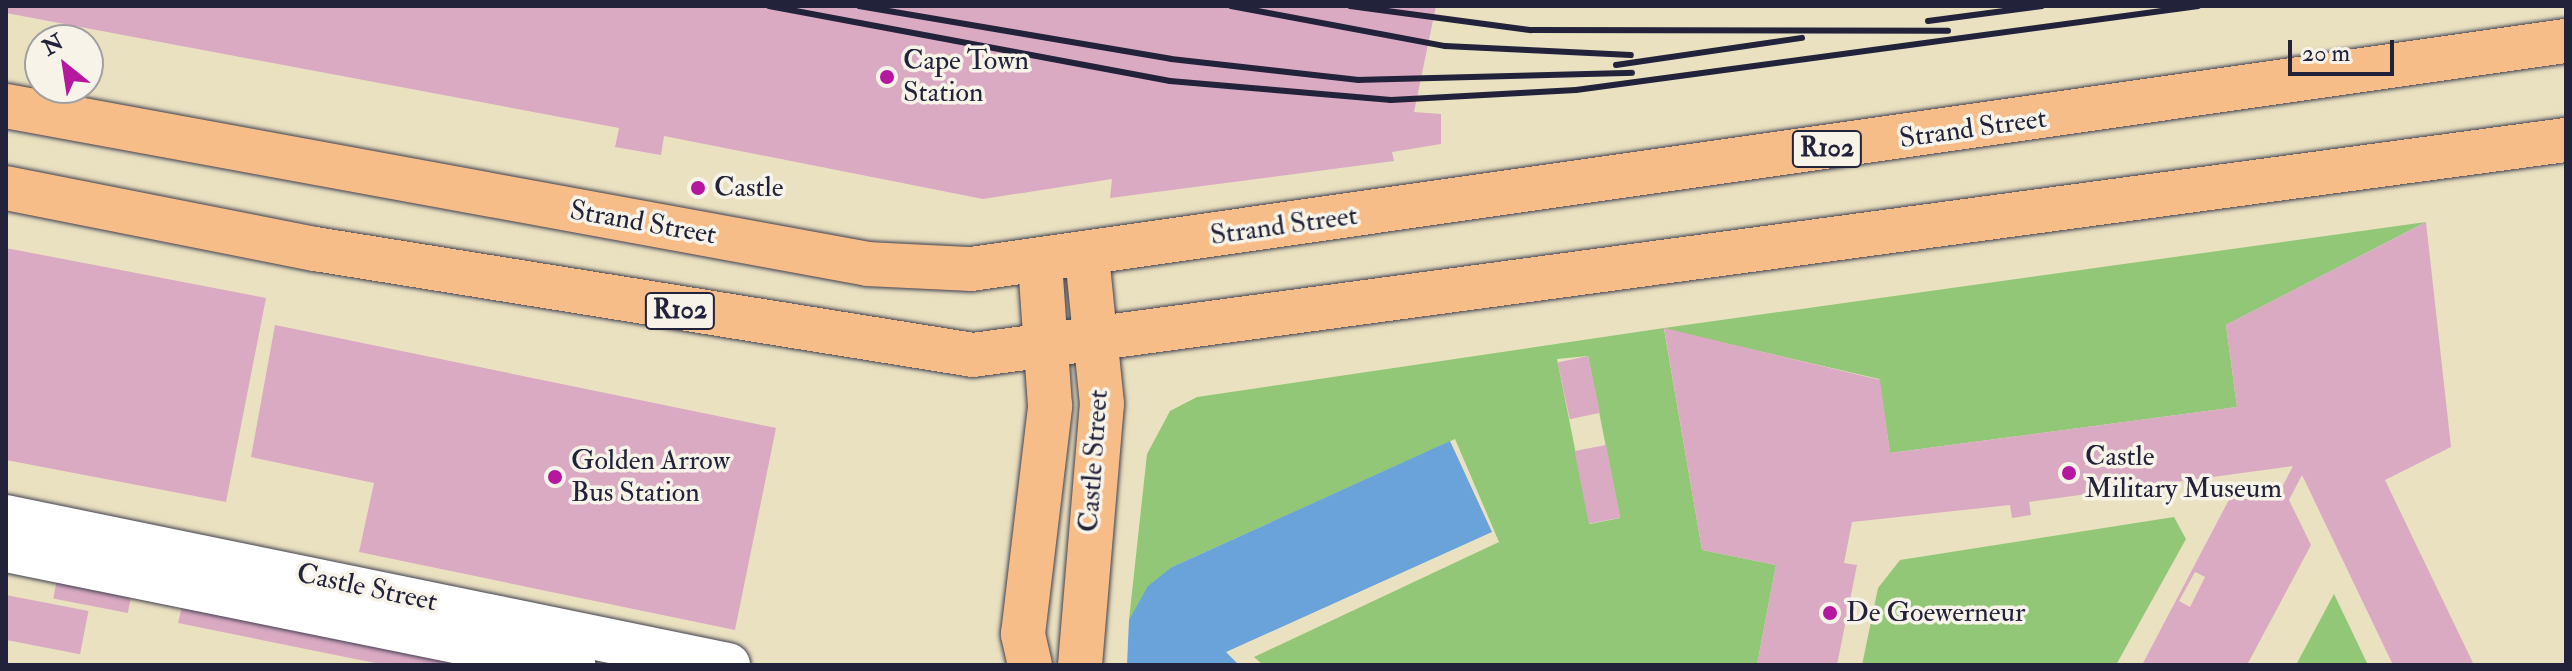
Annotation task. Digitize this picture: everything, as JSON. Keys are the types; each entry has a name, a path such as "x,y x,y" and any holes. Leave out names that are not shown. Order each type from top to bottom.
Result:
{"main road":[{"name":"Strand Street","path":"6,106 868,264 1040,263 2566,41"},
{"name":"R102","path":"6,188 315,249 855,340 973,355 1047,350 2566,140"},
{"name":"Castle Street","path":"1080,665 1102,404 1087,257"},
{"name":"Castle Street","path":"1030,665 1023,634 1050,406 1040,263"}],"street":[{"name":"Castle Street","path":"6,517 294,572 728,665"},
{"path":"6,550 573,665"}],"green space":[{"path":"2426,222 2226,325 2237,407 1890,453 1879,379 1664,329 1702,550 1776,565 1757,665 1263,665 1254,657 1499,542 1455,439 1172,567 1129,620 1147,454 1170,411 1197,397 1664,328","holes":["1588,356 1620,518 1590,524 1557,359"]},
{"path":"2174,517 2186,539 2116,665 1862,665 1878,588 1900,560"},
{"path":"2334,594 2368,665 2296,665"}],"water":[{"path":"1450,441 1492,532 1226,652 1239,665 1127,665 1129,620 1148,586 1172,567"}],"building":[{"name":"Cape Town Station","path":"6,6 1436,6 1414,112 1441,114 1441,144 1392,152 1394,161 1110,198 1112,179 983,199 664,136 661,155 615,147 619,128 104,31 104,24 65,24 6,13"},
{"path":"2426,222 2451,447 2385,480 2474,665 2393,665 2302,475 2289,500 2311,545 2247,665 2142,665 2233,492 2278,495 2293,466 2029,502 2031,515 2012,518 2010,505 1852,522 1844,563 1857,565 1837,665 1757,665 1776,565 1702,550 1664,328 1880,380 1890,453 2237,407 2226,325","holes":["2195,572 2205,577 2190,607 2179,601"]},
{"path":"6,248 266,298 226,502 6,460"},
{"name":"Golden Arrow Bus Station","path":"275,325 776,428 735,630 359,552 374,483 251,457"},
{"path":"1588,356 1600,413 1570,419 1558,362"},
{"path":"1606,445 1620,518 1589,524 1575,451"},
{"path":"58,574 133,589 128,613 53,599"},
{"path":"6,595 88,611 80,654 6,640"},
{"path":"184,599 504,665 385,665 178,623"}],"railway":[{"path":"769,6 1170,81 1391,100 1576,90 2198,6"},
{"path":"859,6 1171,59 1359,80 1632,73"},
{"path":"1231,6 1445,46 1631,55"},
{"path":"1350,6 1531,30 1948,31"},
{"path":"1928,21 2042,6"},
{"path":"1616,65 1802,38"}],"place":[{"name":"Cape Town Station","path":"887,77"},
{"name":"Castle","path":"698,188"},
{"name":"Castle Military Museum","path":"2069,473"},
{"name":"Golden Arrow Bus Station","path":"555,477"},
{"name":"De Goewerneur","path":"1830,613"}]}
